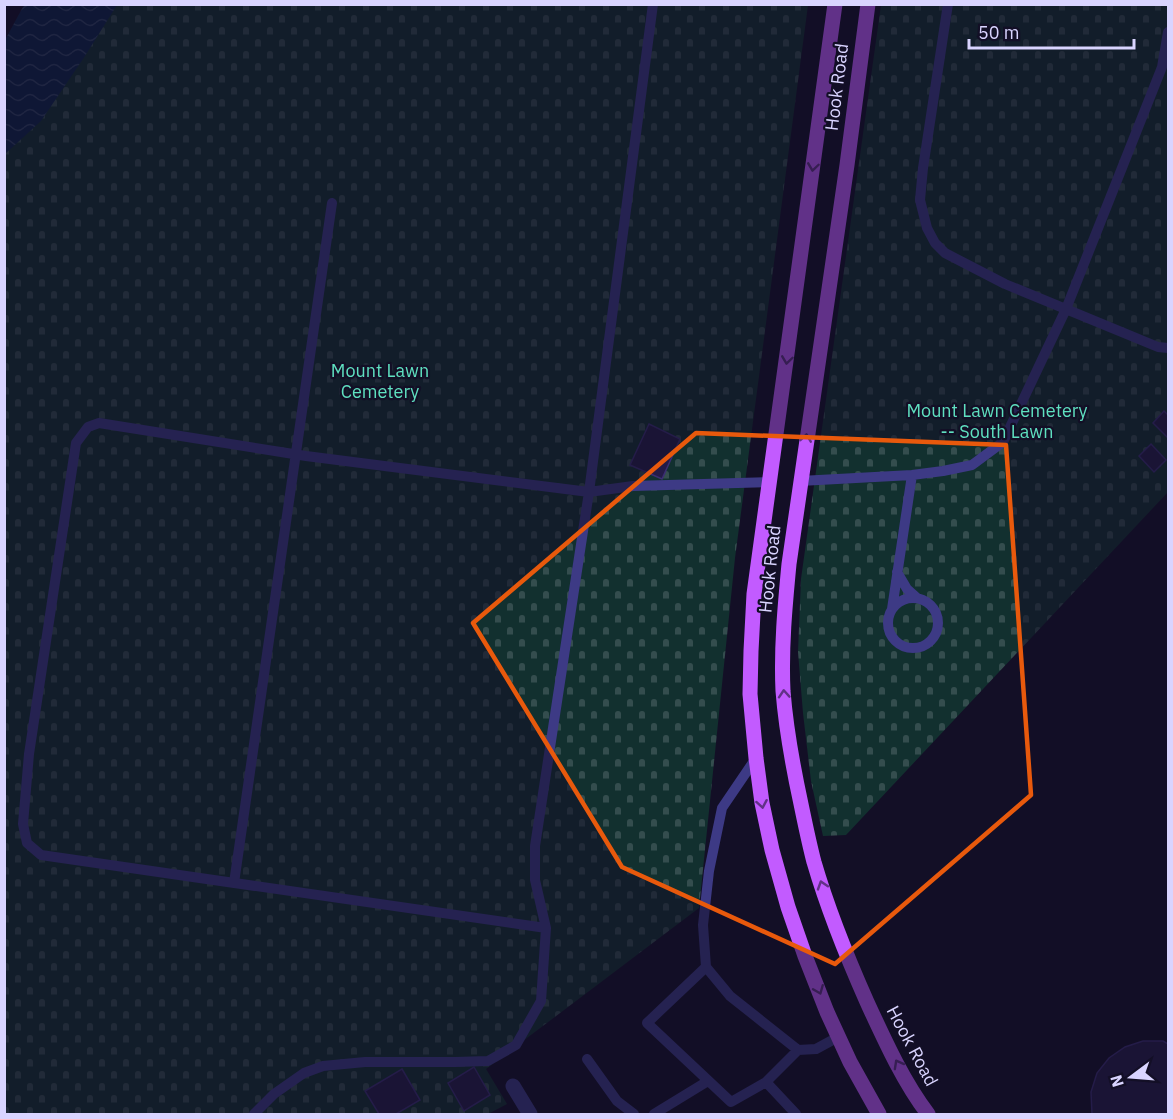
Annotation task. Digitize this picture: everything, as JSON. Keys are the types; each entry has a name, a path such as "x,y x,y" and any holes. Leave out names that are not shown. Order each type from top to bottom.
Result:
{"main road":[{"name":"Hook Road","path":"835,4 754,594 750,694 762,802 772,850 788,907 827,1012 850,1062 879,1114"},
{"name":"Hook Road","path":"867,4 845,177 789,564 783,625 783,691 797,785 814,862 849,962 884,1040 928,1114"}],"street":[{"path":"513,1086 530,1114"}],"lane":[{"path":"254,1114 274,1094 304,1073 323,1066 365,1062 489,1060 516,1045 541,1001 546,928 535,880 536,846 590,492 653,4"},
{"path":"948,4 920,200 927,228 935,243 945,253 1005,284 1158,347 1168,348"},
{"path":"800,481 944,471 972,465 1002,442 1066,309 1162,67 1168,32"},
{"path":"234,883 332,203"},
{"path":"546,928 41,855 27,843 22,824 31,743 76,443 88,427 99,423 297,455 590,492 633,486 770,482"},
{"path":"892,609 912,475"},
{"path":"897,572 907,589 917,598 929,604 935,610 938,618 939,627 936,635 923,647 915,649 907,648 893,640 887,625 888,616 897,603 905,599 917,598"},
{"path":"756,758 722,808 709,871 703,925 706,967 729,996 798,1050 816,1049 840,1036"},
{"path":"706,967 647,1023 708,1081 731,1101 766,1082 798,1050"},
{"path":"587,1059 616,1101 634,1114"},
{"path":"654,1114 708,1081"},
{"path":"766,1082 796,1114"}],"highlighted area":[{"path":"696,433 1006,445 1031,795 835,964 622,867 473,623"}],"green space":[{"name":"Mount Lawn Cemetery","path":"81,5 808,5 735,558 699,908 486,1069 507,1104 488,1114 5,1114 5,108"},
{"name":"Mount Lawn Cemetery -- South Lawn","path":"881,5 1168,5 1168,492 846,835 823,836 811,781 803,713 798,652 801,579"}],"water":[{"path":"24,5 117,5 41,121 5,154 5,40"}],"building":[{"path":"1164,411 1168,415 1168,438 1153,423"},
{"path":"649,424 680,439 662,479 630,465"},
{"path":"1151,444 1166,460 1154,472 1139,456"},
{"path":"1143,1041 1163,1041 1168,1044 1168,1114 1092,1114 1091,1092 1097,1073 1109,1058 1125,1047"},
{"path":"474,1067 490,1095 464,1111 448,1083"},
{"path":"402,1069 420,1100 396,1114 379,1114 365,1091"}]}
